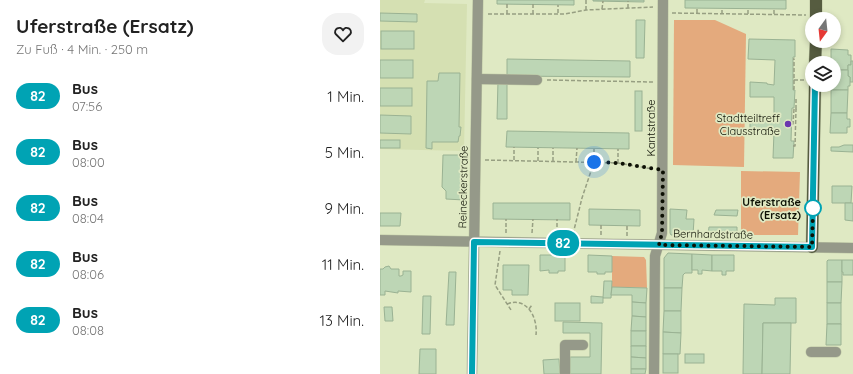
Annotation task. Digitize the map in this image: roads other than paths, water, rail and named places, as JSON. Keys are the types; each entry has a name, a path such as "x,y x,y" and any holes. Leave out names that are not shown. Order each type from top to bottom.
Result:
{"main road":[{"path":"816,0 816,12"},
{"path":"810,92 812,247"}],"street":[{"name":"Reineckerstraße","path":"472,374 478,0"},
{"name":"Kantstraße","path":"654,374 655,256 662,233 663,6"},
{"path":"477,79 537,80"},
{"name":"Bernhardstraße","path":"380,240 853,248"},
{"path":"565,374 565,345 583,345"},
{"path":"811,352 836,352"}],"place":[{"name":"Stadtteiltreff Clausstraße","path":"788,124"},
{"name":"Uferstraße (Ersatz)","path":"813,208"}]}
